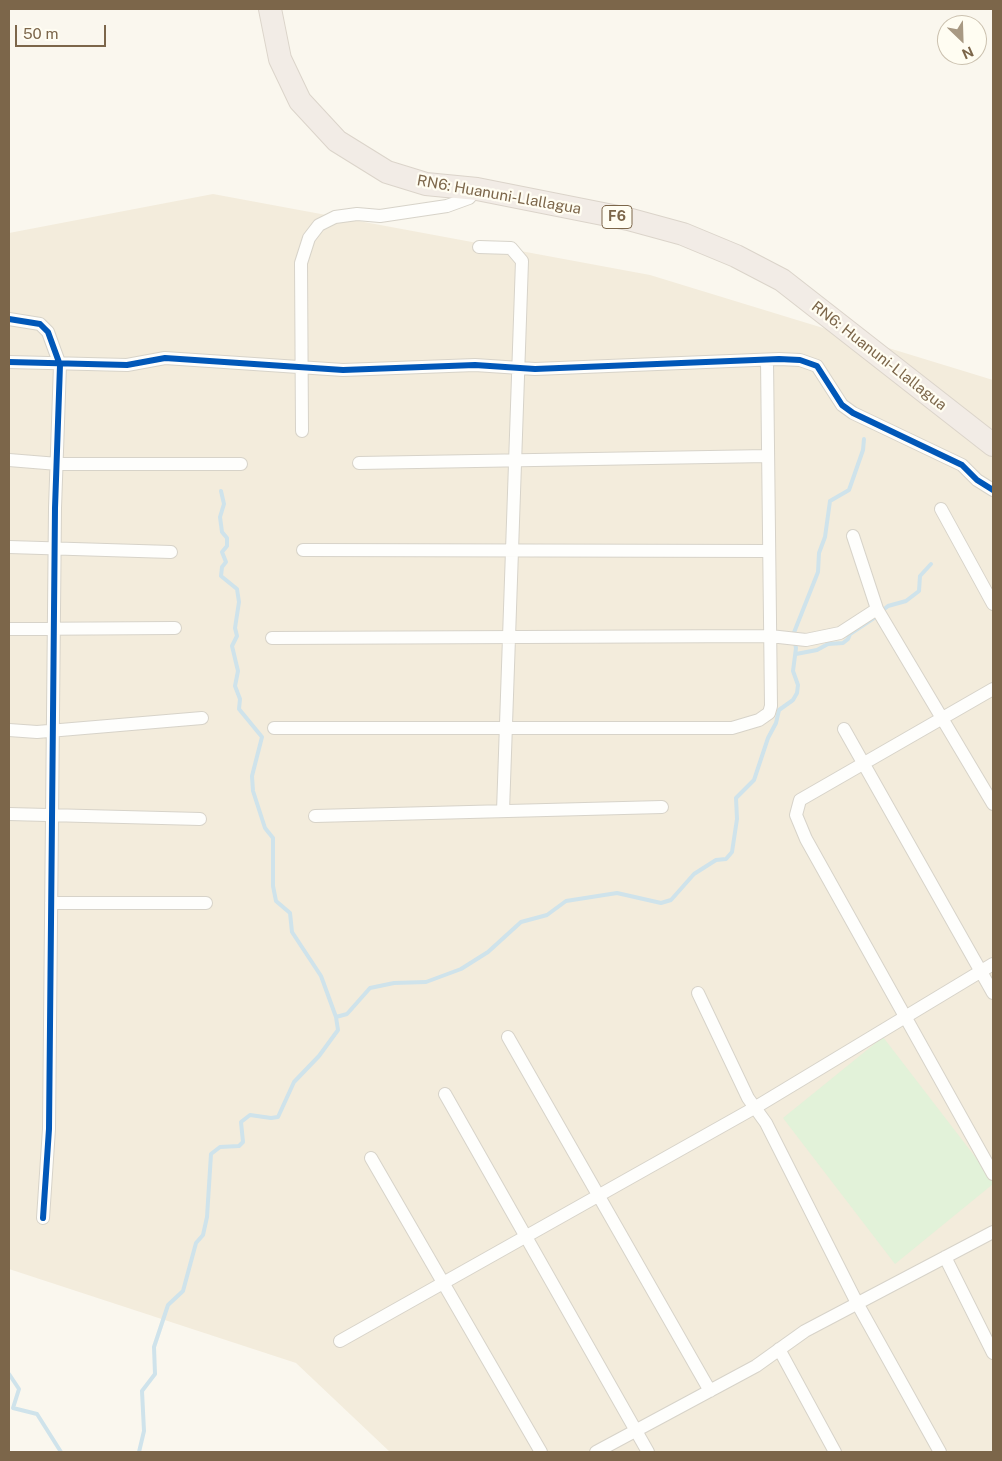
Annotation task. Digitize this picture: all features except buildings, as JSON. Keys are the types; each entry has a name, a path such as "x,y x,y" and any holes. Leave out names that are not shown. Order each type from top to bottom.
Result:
{"highway":[{"name":"RN6: Huanuni-Llallagua","path":"270,9 280,60 300,100 337,141 387,172 426,184 477,189 628,219 683,234 736,256 782,280 993,445"}],"street":[{"path":"302,431 301,263 309,238 319,225 335,216 357,214 380,216 447,206 470,198 477,189"},
{"path":"479,247 511,248 522,261 503,811"},
{"path":"9,319 40,324 48,332 60,365 54,548 49,1129 43,1218"},
{"path":"9,362 60,365 126,365 165,358 343,370 476,365 518,368 605,367 800,360 817,366 842,405 853,413 962,464 977,480 993,490"},
{"path":"274,728 732,728 759,720 769,713 771,706 767,360"},
{"path":"360,463 515,462 768,456"},
{"path":"9,460 58,464 241,464"},
{"path":"942,509 993,604"},
{"path":"853,536 877,609 993,804"},
{"path":"9,547 171,552"},
{"path":"303,550 769,551"},
{"path":"272,638 770,636 806,640 840,633 877,609"},
{"path":"9,629 175,628"},
{"path":"993,690 800,800 796,815 806,839 907,1016 993,1174"},
{"path":"9,730 53,731 202,718"},
{"path":"844,729 993,993"},
{"path":"315,816 662,807"},
{"path":"9,814 200,819"},
{"path":"52,903 206,903"},
{"path":"340,1341 754,1107 993,964"},
{"path":"698,993 748,1098 766,1123 857,1303 940,1452"},
{"path":"508,1037 710,1391"},
{"path":"445,1094 648,1452"},
{"path":"371,1158 541,1452"},
{"path":"596,1452 756,1366 805,1331 993,1232"},
{"path":"946,1257 993,1353"},
{"path":"779,1350 835,1452"}],"shaded area":[{"path":"213,194 650,275 993,380 993,1452 390,1452 296,1363 9,1269 9,233"}],"green space":[{"path":"883,1037 993,1180 993,1184 895,1264 783,1118"}],"waterway":[{"path":"336,1017 347,1014 370,988 394,983 426,982 461,969 488,952 521,922 547,915 566,901 617,893 661,903 671,900 694,874 716,860 726,859 732,852 737,819 736,798 754,780 768,738 776,723 779,710 793,700 797,693 798,685 793,671 796,648 793,635 818,572 819,553 825,537 830,501 849,490 863,450 864,439"},
{"path":"139,1452 144,1431 142,1391 155,1374 154,1347 168,1305 183,1291 196,1243 203,1235 207,1217 211,1154 220,1147 239,1146 243,1142 241,1122 250,1115 278,1117 294,1082 319,1056 338,1030 336,1017 321,976 292,932 290,913 276,901 273,886 273,838 265,828 253,791 252,776 262,737 239,709 240,699 235,686 238,671 232,646 237,636 235,628 239,602 237,589 221,576 222,567 226,562 222,552 227,546 227,538 222,532 220,517 224,504 221,491"},
{"path":"882,611 888,606 906,601 919,591 920,576 931,564"},
{"path":"796,654 817,650 828,644 843,643 850,634 877,616"},
{"path":"9,1374 19,1389 13,1408 37,1414 61,1452"}],"cycle path":[{"path":"9,319 40,324 48,332 60,365 55,508 49,1129 43,1218"},
{"path":"9,362 127,365 165,358 343,370 475,365 535,369 779,359 800,360 817,366 842,405 853,413 962,465 977,480 993,490"}]}
